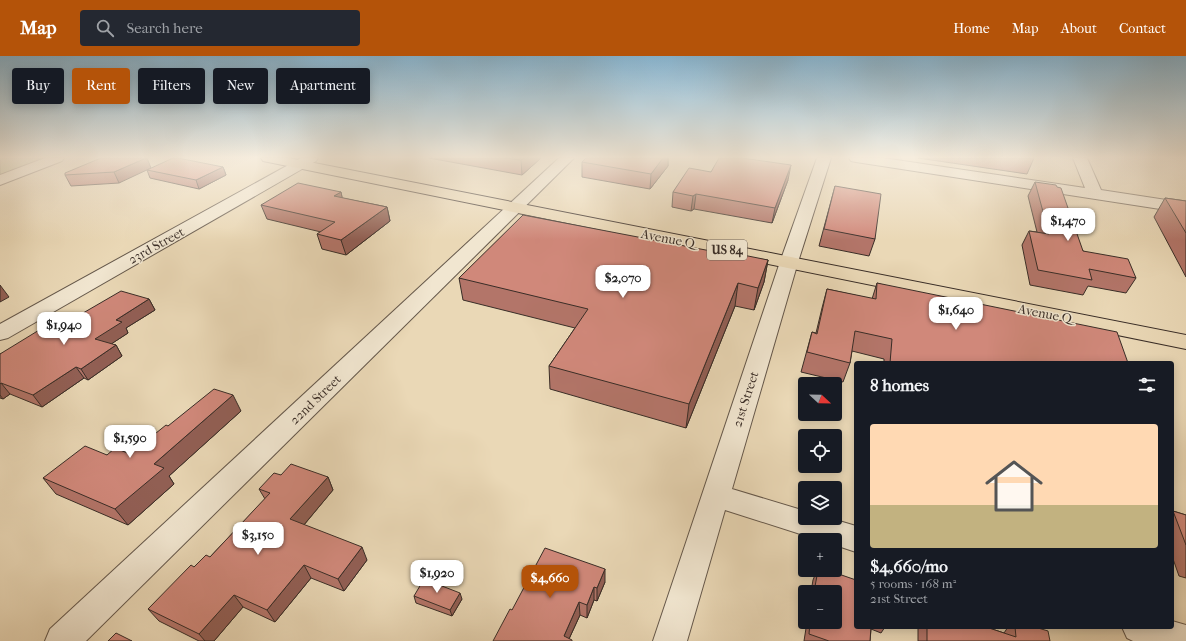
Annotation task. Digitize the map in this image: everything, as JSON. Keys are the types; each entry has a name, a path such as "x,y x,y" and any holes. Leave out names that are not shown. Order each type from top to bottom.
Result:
{"highway":[{"name":"Avenue Q","path":"416,185 515,207 1186,342"}],"street":[{"name":"23rd Street","path":"0,333 262,185"},
{"name":"22nd Street","path":"62,641 538,185"},
{"name":"21st Street","path":"670,641 789,262 815,185"},
{"path":"1037,185 1186,208"},
{"path":"1091,185 1095,194"},
{"path":"715,495 854,538"},
{"path":"1145,629 1184,641"}],"building":[{"path":"294,185 309,185 341,192 334,196 387,207 341,240 317,234 335,222 261,205"},
{"path":"677,185 783,185 775,208 696,194 693,196 673,192"},
{"path":"1036,185 1056,185 1061,188 1083,251 1128,259 1136,278 1089,269 1092,280 1038,270 1029,231 1049,234"},
{"path":"835,186 881,194 875,239 824,229"},
{"path":"1165,198 1186,201 1186,233"},
{"path":"523,215 737,256 738,254 768,260 758,288 738,283 689,404 549,366 588,309 459,278"},
{"path":"877,283 1117,332 1127,361 890,361 892,339 855,331 850,363 807,352 812,332 817,334 827,289 876,299"},
{"path":"121,291 149,299 116,320 122,322 95,339 116,345 81,369 76,367 33,395 1,383 0,384 0,354 49,324 59,327"},
{"path":"214,389 233,395 154,464 164,468 115,509 43,478 85,446 107,455 115,448 130,454"},
{"path":"291,464 328,477 290,519 362,547 338,579 304,565 267,610 234,595 199,634 148,609 191,565 194,567 206,555 210,557 270,493 259,489 274,473 281,475"},
{"path":"1174,511 1186,515 1186,545 1174,514"},
{"path":"545,548 605,569 597,588 594,587 587,605 579,602 564,636 572,641 493,641 510,609 512,610"},
{"path":"842,575 854,579 854,629 871,629 870,641 829,641 809,634 809,629 842,629 842,585 815,585 817,577 842,577"},
{"path":"424,579 460,593 450,610 414,596"},
{"path":"927,629 992,629 1016,637 1015,629 1042,629 1048,631 1050,641 927,641"},
{"path":"116,633 132,641 108,641"}]}
